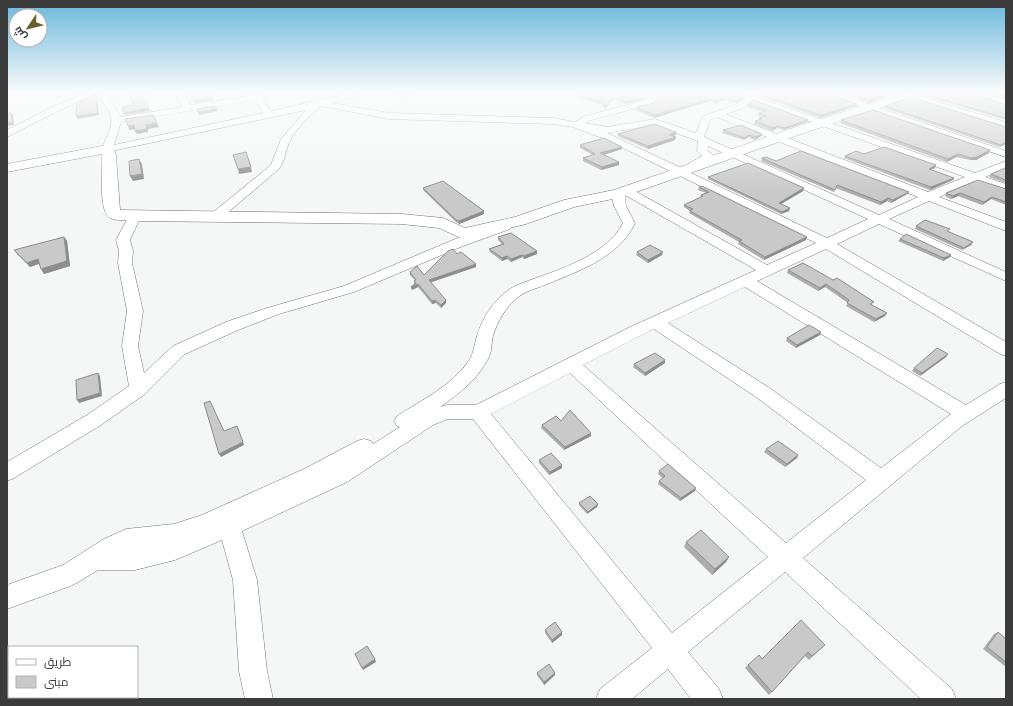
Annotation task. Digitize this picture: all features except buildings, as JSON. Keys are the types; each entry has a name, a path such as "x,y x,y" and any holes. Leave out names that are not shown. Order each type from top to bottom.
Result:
{"street":[{"path":"7,134 22,126"},
{"path":"116,126 107,149 109,155 111,209 115,214 135,216 402,219 443,223 463,234 520,221"},
{"path":"7,168 107,149 214,126"},
{"path":"215,217 275,167 279,161 288,136 297,126"},
{"path":"579,126 609,136 826,243 1006,350"},
{"path":"582,126 607,130 631,126"},
{"path":"665,126 701,140 881,219 1006,277"},
{"path":"680,172 709,156 702,151 701,140 704,126"},
{"path":"749,126 1006,227"},
{"path":"7,472 94,420 139,389 179,350 232,326 273,311 349,289 458,243 570,203 621,193 814,126"},
{"path":"831,126 1006,188"},
{"path":"923,126 1006,154"},
{"path":"93,559 135,559 175,549 294,498 340,476 426,420 447,412 478,412 655,322 930,196 1006,164"},
{"path":"621,193 767,271"},
{"path":"7,597 44,585 73,572 110,547 128,540 142,537 172,535 198,527 294,484 343,460 385,434 457,386 480,356 486,332 502,304 515,291 580,264 609,249 620,239 628,230 629,223 620,206 621,193"},
{"path":"135,216 123,240 126,252 125,264 135,311 130,346 139,389"},
{"path":"746,280 966,414"},
{"path":"655,322 762,392 881,480"},
{"path":"571,364 942,699"},
{"path":"610,699 881,480 966,414 1006,388"},
{"path":"478,412 709,699"},
{"path":"229,525 246,580 253,671 259,699"}]}
